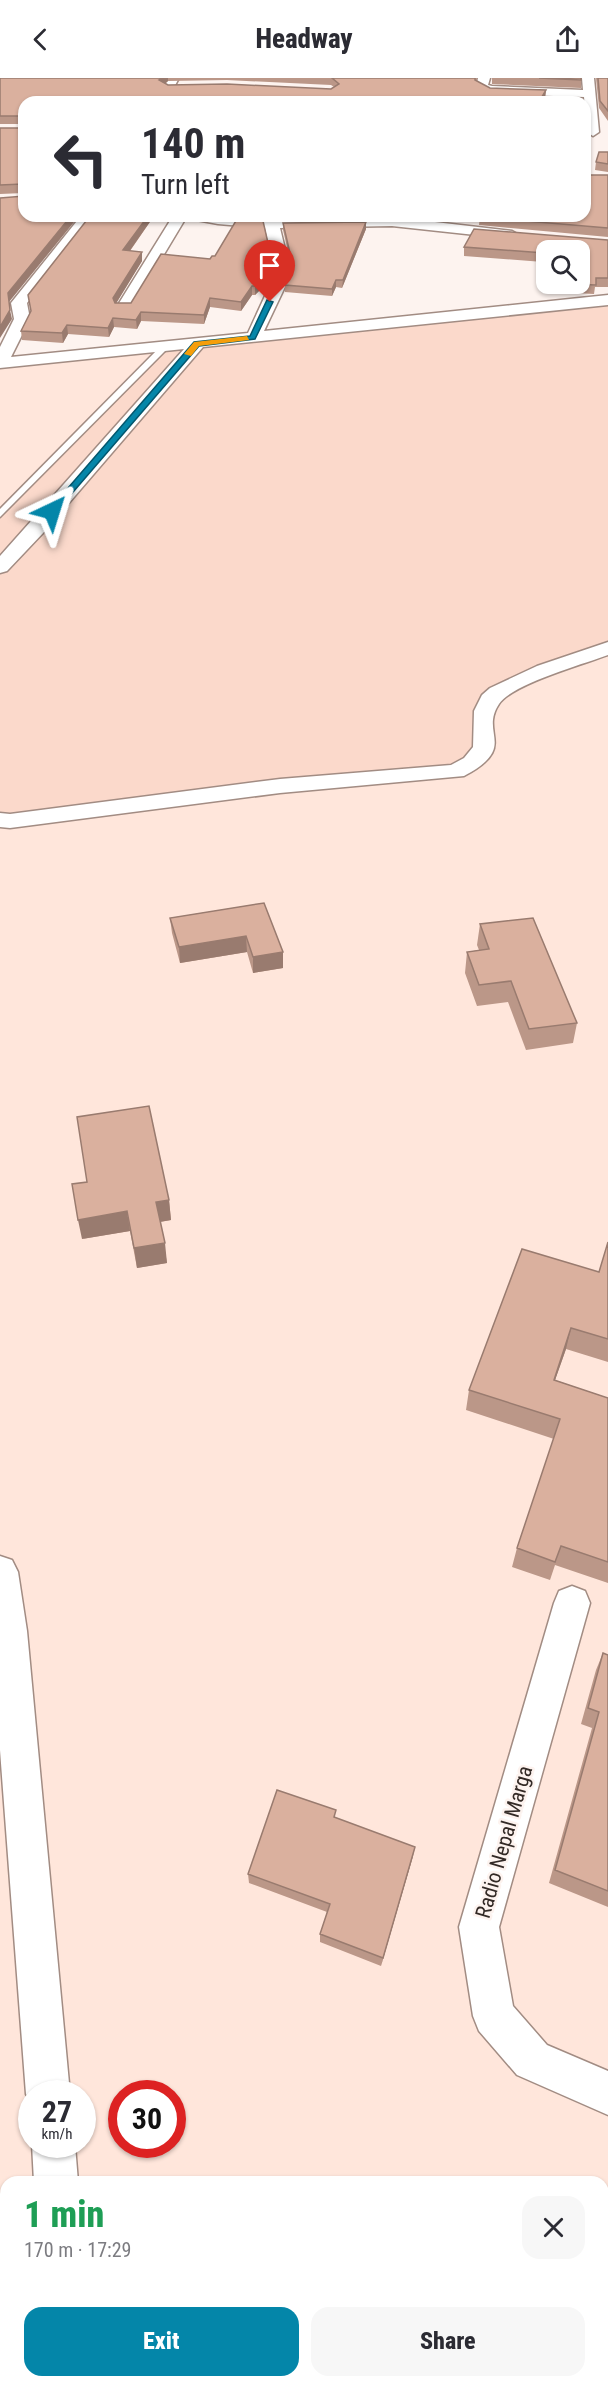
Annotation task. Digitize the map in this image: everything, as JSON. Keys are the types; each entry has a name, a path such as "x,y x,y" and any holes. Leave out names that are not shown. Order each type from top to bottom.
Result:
{"street":[{"path":"484,78 482,87 490,90 590,94 588,78"},
{"path":"163,96 171,83 185,86"},
{"path":"591,107 593,132"},
{"path":"0,363 22,319 20,303 83,222"},
{"path":"124,308 176,222"},
{"path":"229,222 272,225 350,222"},
{"path":"415,222 528,236"},
{"path":"253,338 283,274 272,225"},
{"path":"0,363 164,348 608,300"},
{"path":"0,567 37,528 197,344"},
{"path":"0,820 10,821 113,810 280,786 456,771 476,763 484,749 484,712 491,698 513,683 608,648"},
{"path":"0,1572 9,1631 47,2080"},
{"name":"Radio Nepal Marga","path":"572,1603 479,1927 494,2016 532,2060 608,2093"},
{"path":"54,2158 56,2176"}],"lane":[{"path":"0,514 164,348"}],"shaded area":[{"path":"608,300 608,648 491,698 475,763 0,820 0,514 164,348"},
{"path":"164,348 0,514 0,363"},
{"path":"608,648 608,2176 0,2176 0,820 491,698"}],"building":[{"path":"0,78 162,78 159,80 168,85 227,84 331,89 339,84 332,78 475,78 490,88 546,90 542,96 18,96 18,116 0,116"},
{"path":"539,78 581,78 581,80"},
{"path":"598,78 608,78 608,111 600,101"},
{"path":"0,128 18,128 18,184 0,185"},
{"path":"599,152 608,152 608,164 596,162"},
{"path":"591,175 608,175 608,228 538,222 591,222"},
{"path":"18,196 18,222 66,222 8,293 10,310 0,327 0,198"},
{"path":"85,222 144,222 123,250 142,252 113,298 115,303 131,303 161,254 210,259 215,256 235,222 263,222 273,265 265,282 252,286 241,302 210,298 204,315 141,312 136,320 113,318 108,328 67,325 62,333 21,331 31,311 28,295"},
{"path":"366,222 343,280 336,280 332,289 285,285 293,266 283,223"},
{"path":"474,229 608,240 608,278 596,278 596,285 590,285 590,240 536,240 536,252 464,247"},
{"path":"264,903 283,952 253,957 246,936 179,947 170,918"},
{"path":"533,918 577,1023 529,1029 511,981 479,985 467,952 489,949 480,924"},
{"path":"149,1106 169,1200 156,1202 165,1243 134,1248 127,1211 78,1220 72,1184 87,1182 77,1117"},
{"path":"608,1242 608,1339 571,1328 554,1380 608,1398 608,1562 561,1546 555,1562 517,1548 560,1419 469,1390 522,1249 599,1272"},
{"path":"603,1653 608,1655 608,1891 555,1870 599,1712 588,1708"},
{"path":"277,1790 336,1810 334,1817 415,1847 383,1958 320,1934 330,1904 248,1874"}],"slow traffic":[{"path":"188,354 197,344 247,339"}],"route":[{"path":"52,511 197,344 253,338 270,302"}]}
